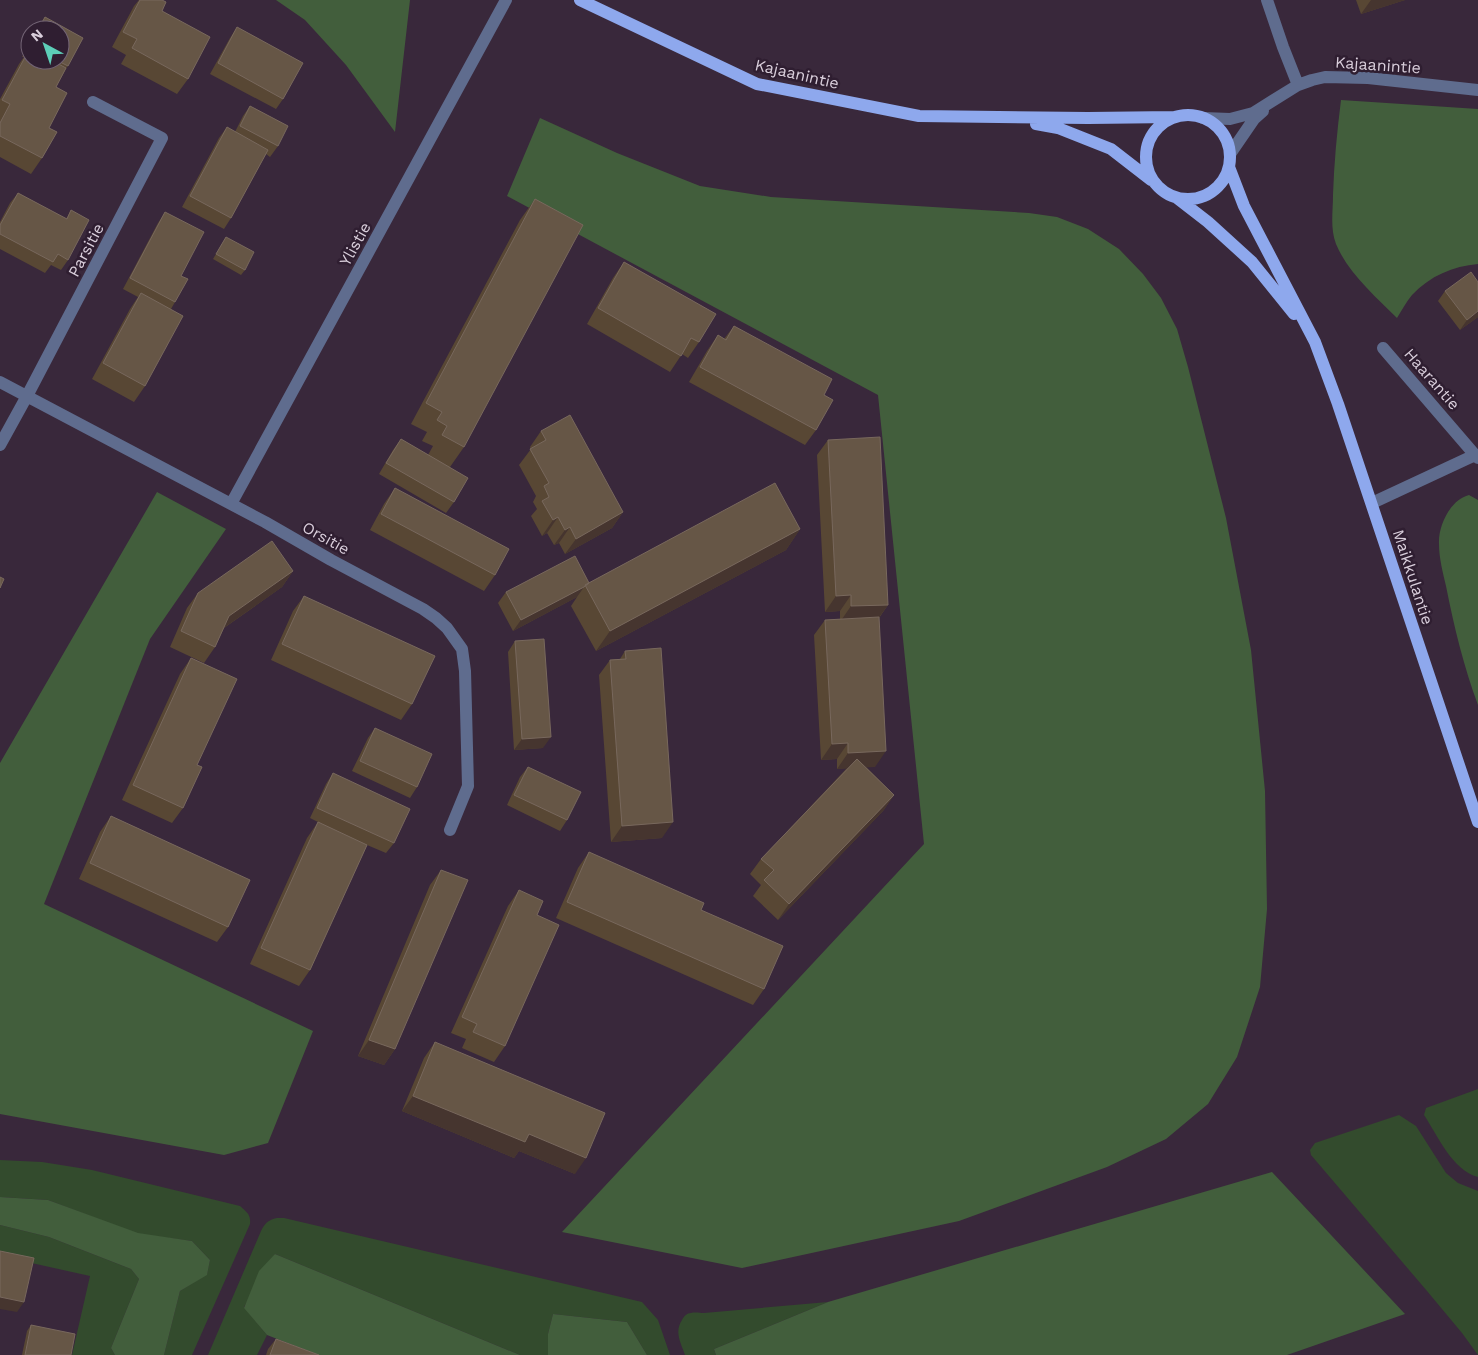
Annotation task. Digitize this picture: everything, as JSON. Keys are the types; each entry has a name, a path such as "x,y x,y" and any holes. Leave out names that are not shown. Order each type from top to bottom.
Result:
{"main road":[{"name":"Kajaanintie","path":"580,0 757,84 919,116 994,118 1174,117"},
{"path":"1189,114 1203,118 1216,125 1225,137 1230,154 1229,167 1222,181 1212,191 1199,198 1177,198 1164,192 1153,182 1147,169 1145,154 1149,140 1161,123 1174,117 1189,114"},
{"name":"Kajaanintie","path":"994,118 1058,128 1085,138 1111,149 1153,182"},
{"name":"Maikkulantie","path":"1229,167 1244,206 1316,342 1372,503 1478,822"},
{"name":"Maikkulantie","path":"1177,198 1208,222 1252,262 1316,342"}],"street":[{"name":"Ylistie","path":"231,504 506,0"},
{"path":"1267,0 1298,85"},
{"name":"Kajaanintie","path":"1203,118 1230,119 1253,113 1298,85 1325,77 1368,78 1478,90"},
{"name":"Kajaanintie","path":"1230,154 1254,119 1280,96"},
{"name":"Parsitie","path":"0,446 162,138 93,102"},
{"name":"Haarantie","path":"1372,503 1477,457 1383,348"},
{"name":"Orsitie","path":"0,382 231,504 423,609 447,628 462,649 465,671 468,786 450,830"}],"green space":[{"path":"276,0 410,0 395,132 346,65 305,20"},
{"path":"1341,100 1478,109 1478,264 1442,273 1426,282 1412,295 1397,318 1371,293 1355,274 1341,255 1334,238 1332,220 1333,183"},
{"path":"540,118 617,153 700,186 771,197 1029,213 1057,217 1088,229 1119,249 1143,274 1161,298 1177,329 1188,367 1226,518 1251,650 1265,791 1267,909 1260,987 1237,1057 1208,1104 1166,1139 1107,1167 959,1221 742,1268 562,1232 924,844 878,395 507,196"},
{"path":"157,492 226,529 150,639 44,904 313,1031 268,1143 224,1155 0,1114 0,763"},
{"path":"1469,495 1478,500 1478,705 1456,632 1439,549 1439,537 1446,515 1456,502"},
{"path":"1478,1089 1478,1177 1469,1173 1453,1160 1424,1115 1426,1108"},
{"path":"1399,1115 1416,1126 1446,1173 1458,1183 1478,1191 1478,1355 1427,1291 1311,1155 1310,1150 1315,1143"},
{"path":"0,1160 42,1162 92,1170 240,1206 245,1210 249,1216 250,1224 192,1355 164,1355 180,1291 207,1274 210,1260 192,1241 138,1234 48,1200 0,1197"},
{"path":"1272,1172 1405,1314 1287,1355 716,1355 714,1349 828,1302"},
{"path":"0,1197 48,1200 138,1233 192,1241 210,1260 207,1275 180,1291 164,1355 115,1355 111,1348 139,1279 131,1269 49,1237 0,1225"},
{"path":"277,1218 284,1218 642,1302 658,1320 670,1355 647,1355 627,1322 553,1314 548,1334 548,1355 520,1355 275,1254 244,1307 267,1335 257,1355 208,1355 261,1231 267,1222"},
{"path":"0,1225 49,1237 131,1269 139,1279 111,1348 115,1355 72,1355 90,1276 0,1256"},
{"path":"275,1254 520,1355 318,1355 267,1335 244,1308 259,1271"},
{"path":"828,1302 714,1349 716,1355 685,1355 679,1338 680,1324 685,1316 690,1313"},
{"path":"553,1314 627,1322 647,1355 548,1355 548,1334"}],"building":[{"path":"140,0 162,0 166,2 162,11 210,37 188,79 132,48 137,39 123,32"},
{"path":"237,27 303,63 283,99 218,63"},
{"path":"70,31 83,38 70,62"},
{"path":"20,67 20,70 65,70 56,87 67,93 49,128 57,132 42,158 0,136 0,123 10,104 2,100"},
{"path":"250,106 288,126 278,146 240,126"},
{"path":"227,127 268,150 231,218 190,196"},
{"path":"18,193 67,219 71,210 89,220 68,260 58,254 53,262 0,234 0,225"},
{"path":"535,199 583,225 464,447 442,435 447,426 437,420 442,412 426,403"},
{"path":"165,212 204,232 181,276 188,279 175,302 130,278"},
{"path":"226,237 254,252 245,270 216,254"},
{"path":"624,262 716,314 699,342 691,338 681,356 598,308"},
{"path":"1471,272 1478,282 1478,311 1467,320 1445,291"},
{"path":"141,293 183,316 145,386 103,363"},
{"path":"734,326 832,379 824,395 833,400 816,430 700,367 718,335 726,340"},
{"path":"570,415 623,512 576,539 570,527 565,530 558,517 553,520 542,501 549,497 544,486 549,483 530,449 546,440 541,431"},
{"path":"880,437 888,605 851,606 851,595 836,596 828,440"},
{"path":"401,439 468,478 454,502 386,463"},
{"path":"775,483 800,529 610,631 585,585"},
{"path":"395,488 509,549 495,575 381,514"},
{"path":"272,541 293,571 229,616 215,647 181,631 198,593"},
{"path":"575,556 589,583 521,620 506,592"},
{"path":"0,577 4,579 0,588"},
{"path":"304,596 435,656 412,704 282,644"},
{"path":"879,617 886,751 848,753 848,743 832,744 825,620"},
{"path":"544,639 551,737 522,739 515,641"},
{"path":"661,648 673,822 622,826 610,660 626,659 625,651"},
{"path":"191,658 237,679 197,765 202,767 183,808 133,785"},
{"path":"375,728 432,754 417,787 360,761"},
{"path":"857,759 894,795 789,904 764,880 774,870 761,859"},
{"path":"528,767 581,792 567,820 514,795"},
{"path":"333,773 410,809 394,843 317,808"},
{"path":"111,816 250,880 228,927 90,863"},
{"path":"318,822 367,845 310,970 261,948"},
{"path":"589,852 704,903 701,910 783,946 764,989 567,902"},
{"path":"441,870 468,880 395,1049 369,1040"},
{"path":"519,890 543,901 537,915 559,925 505,1046 473,1032 477,1024 462,1017"},
{"path":"435,1042 605,1113 586,1158 529,1134 525,1142 413,1096"},
{"path":"0,1251 34,1258 24,1302 0,1297"},
{"path":"31,1325 75,1334 71,1355 25,1355"},
{"path":"276,1339 319,1355 270,1355"}]}
